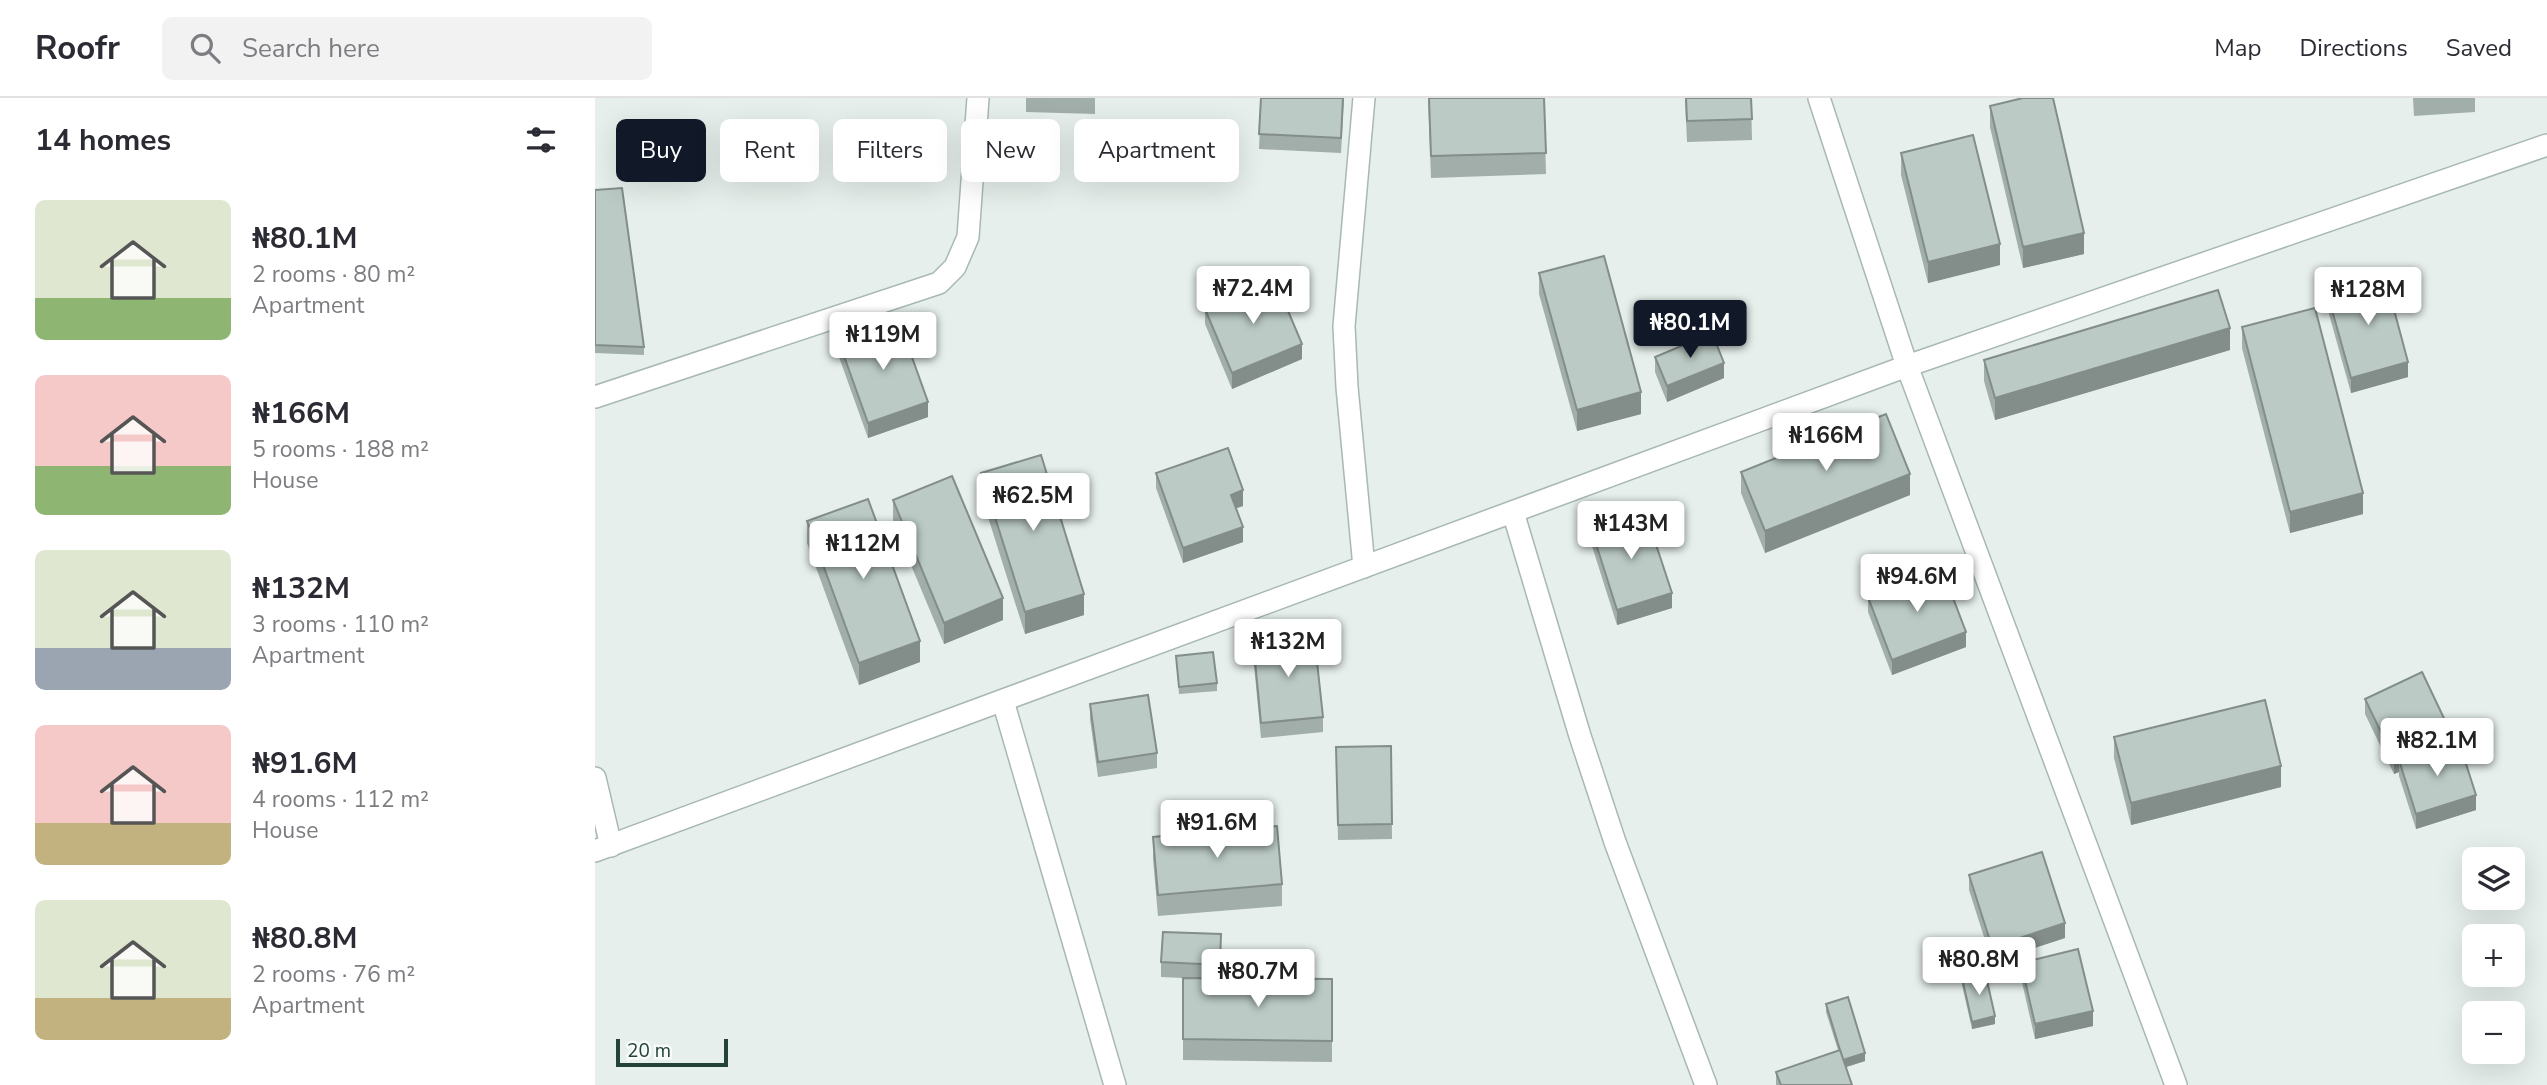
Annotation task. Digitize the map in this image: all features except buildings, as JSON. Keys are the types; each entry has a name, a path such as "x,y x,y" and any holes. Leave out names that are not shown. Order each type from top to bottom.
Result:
{"street":[{"path":"595,397 939,283 955,267 968,237 978,98"},
{"path":"1364,98 1344,326 1364,567"},
{"path":"1819,98 1907,366 2176,1085"},
{"path":"595,778 603,848 1907,366 2547,145"},
{"path":"1513,512 1580,736 1615,842 1706,1085"},
{"path":"1003,701 1115,1085"}]}
